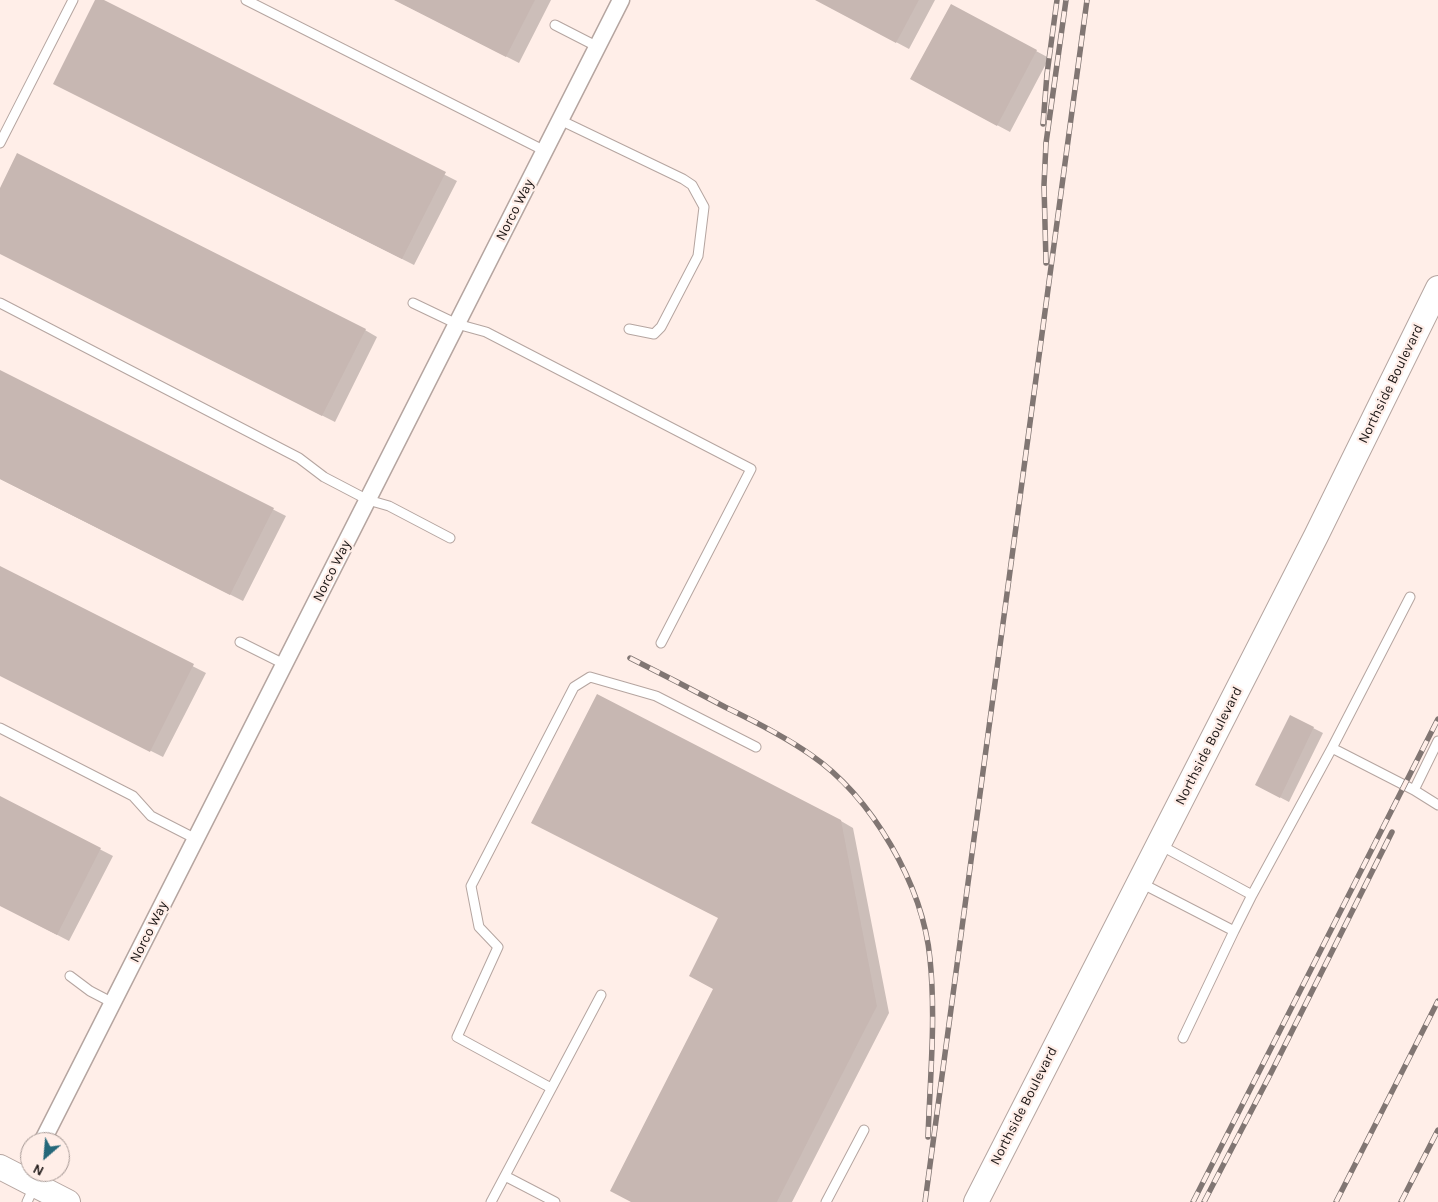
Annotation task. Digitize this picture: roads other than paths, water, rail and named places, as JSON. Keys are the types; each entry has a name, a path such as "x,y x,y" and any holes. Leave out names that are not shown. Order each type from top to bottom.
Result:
{"main road":[{"name":"Northside Boulevard","path":"976,1202 1316,536 1438,288"},
{"path":"0,1167 68,1202"}],"street":[{"name":"Norco Way","path":"47,1132 621,0"}],"lane":[{"path":"0,143 73,0"},
{"path":"246,0 545,151"},
{"path":"555,25 598,47"},
{"path":"560,120 683,179 692,185 704,207 698,256 662,327 654,334 629,329"},
{"path":"0,303 300,458 324,477 368,500 389,506 450,538"},
{"path":"413,303 457,324 486,332 751,469 661,643"},
{"path":"1183,1038 1252,895 1332,748 1410,596"},
{"path":"240,642 284,664"},
{"path":"551,1088 457,1037 498,947 479,927 471,886 574,687 590,677 656,696 756,747"},
{"path":"0,728 132,796 151,816 196,839"},
{"path":"1414,790 1438,741"},
{"path":"1332,748 1414,790 1438,805"},
{"path":"1158,844 1252,895"},
{"path":"1139,882 1234,931"},
{"path":"70,976 90,992 113,1003"},
{"path":"491,1202 601,995"},
{"path":"826,1202 864,1130"},
{"path":"504,1176 555,1202"}],"railway":[{"path":"1043,124 1047,74 1057,0"},
{"path":"1046,263 1044,185 1046,143 1066,0"},
{"path":"925,1202 1087,0"},
{"path":"630,658 769,729 811,755 854,794 874,818 891,845 917,902 930,959 933,1026 928,1137"},
{"path":"1193,1202 1438,719"},
{"path":"1204,1202 1392,832"},
{"path":"1336,1202 1438,1001"},
{"path":"1401,1202 1438,1130"}]}
